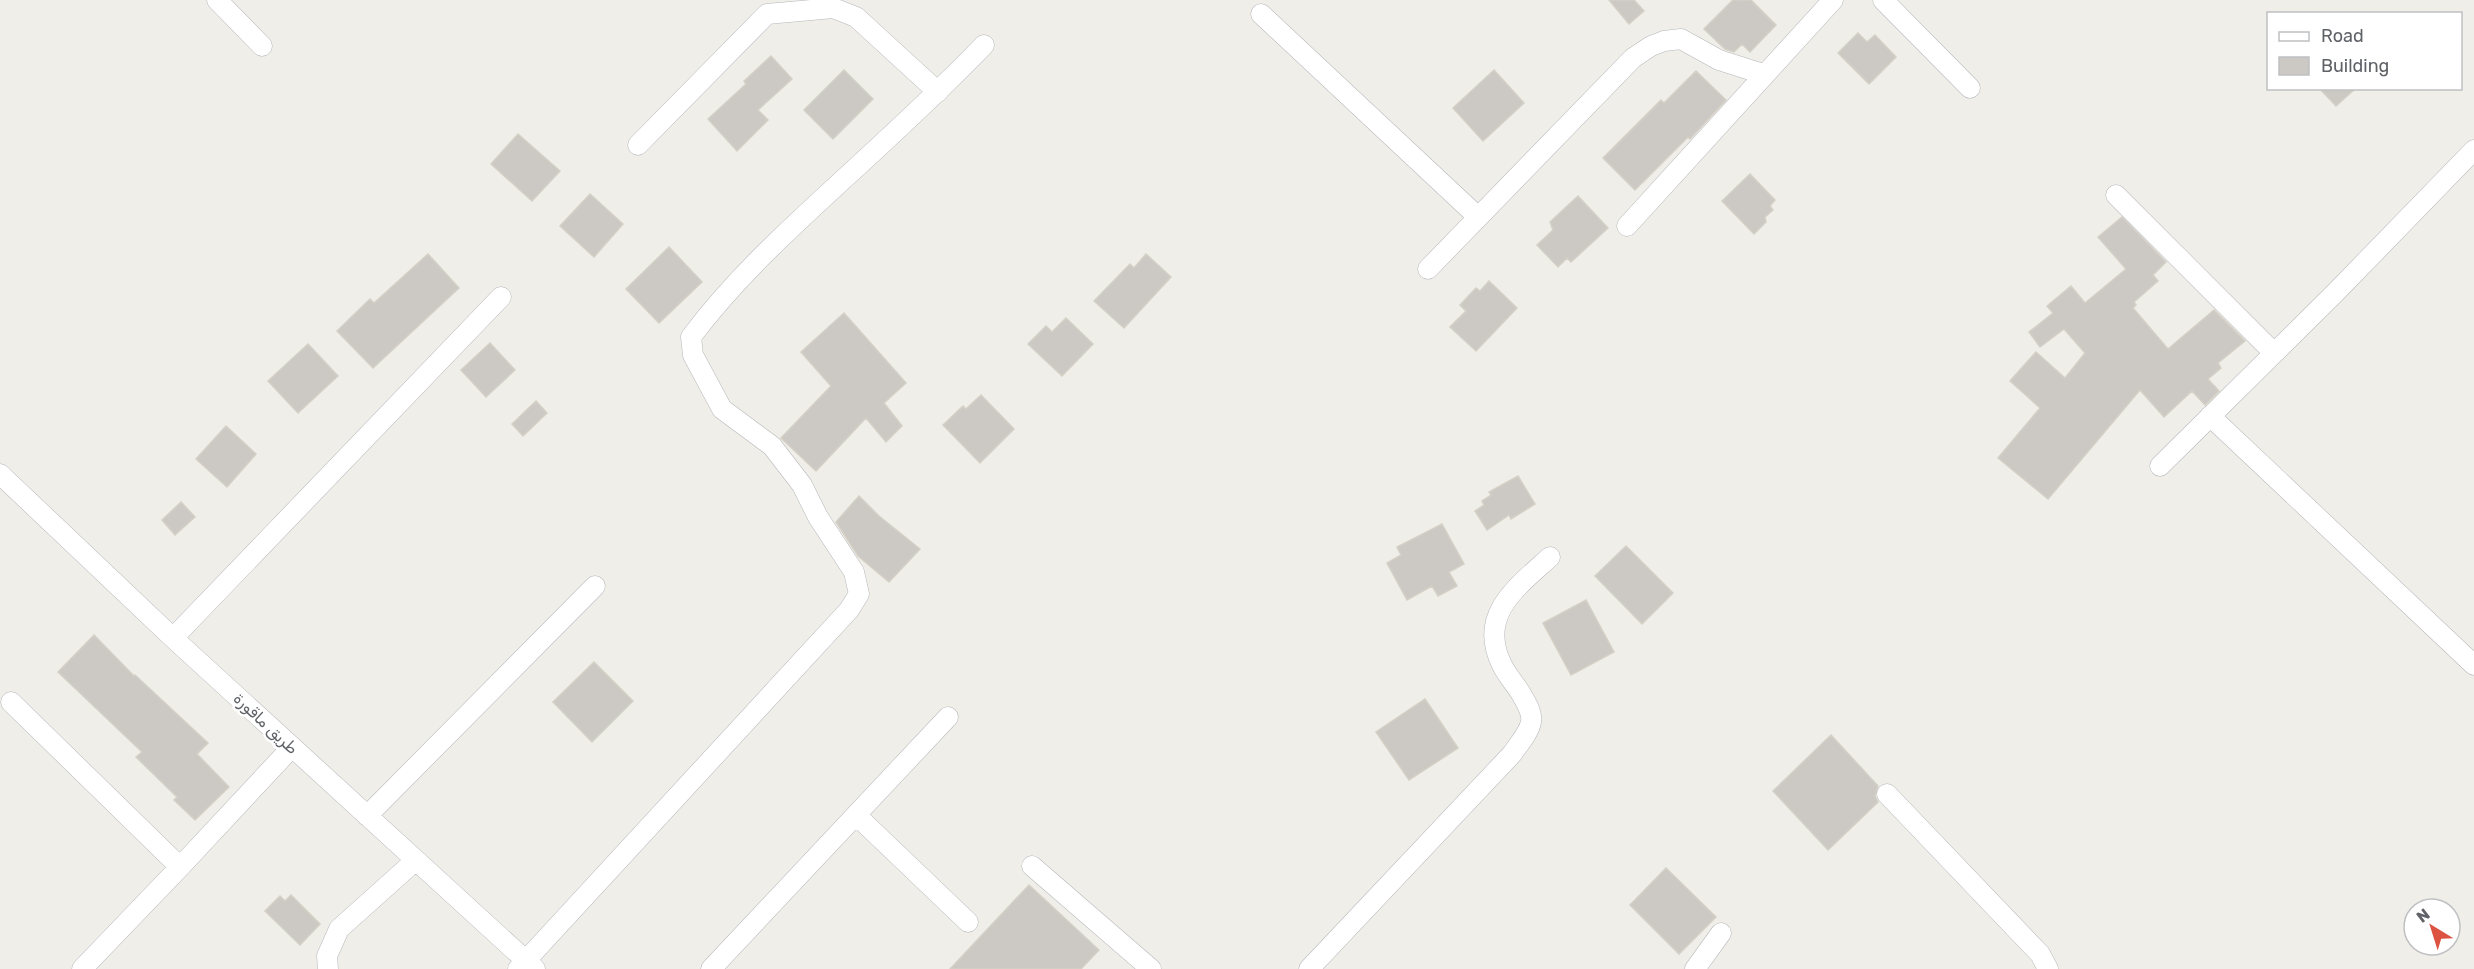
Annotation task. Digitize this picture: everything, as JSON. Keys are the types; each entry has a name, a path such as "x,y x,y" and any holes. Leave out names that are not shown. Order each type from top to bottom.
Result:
{"street":[{"path":"217,0 262,46"},
{"path":"1627,226 1763,74 1833,0"},
{"path":"1883,0 1970,88"},
{"path":"638,145 767,14 833,8 856,17 938,92"},
{"path":"1261,14 1478,218"},
{"path":"1428,269 1633,58 1651,46 1664,41 1681,39 1719,60 1763,74"},
{"path":"526,966 849,610 859,594 854,572 796,477 772,446 723,409 693,355 691,337 711,310 763,253 938,92 984,45"},
{"path":"2160,466 2474,150"},
{"path":"2116,195 2274,353"},
{"path":"173,638 501,297"},
{"path":"2210,416 2474,665"},
{"name":"طريق ماقورة","path":"0,474 173,638 416,860 526,966"},
{"path":"1309,969 1512,754 1524,737 1531,723 1530,711 1502,666 1494,629 1499,613 1510,594 1550,557"},
{"path":"368,816 595,586"},
{"path":"11,702 180,867"},
{"path":"711,969 948,717"},
{"path":"82,969 291,747"},
{"path":"1887,794 2040,954 2048,969"},
{"path":"856,815 968,922"},
{"path":"328,969 327,956 339,929 416,860"},
{"path":"1032,866 1150,969"},
{"path":"1695,969 1721,933"}],"building":[{"path":"1609,0 1634,0 1644,11 1629,24"},
{"path":"1733,0 1751,0 1776,25 1750,52 1742,44 1734,52 1725,49 1704,29"},
{"path":"1858,33 1867,42 1875,35 1896,57 1869,84 1838,53"},
{"path":"771,56 792,79 758,110 768,120 737,151 708,119 746,84 744,81"},
{"path":"844,70 873,99 833,139 804,110"},
{"path":"1494,70 1524,103 1483,141 1453,108"},
{"path":"1696,71 1726,100 1690,139 1688,137 1635,190 1603,158 1661,100 1664,103"},
{"path":"2321,90 2354,90 2336,106"},
{"path":"518,134 560,171 532,201 491,164"},
{"path":"1750,174 1775,200 1770,206 1773,210 1765,217 1766,222 1754,234 1722,201"},
{"path":"590,194 623,224 594,257 560,226"},
{"path":"1578,196 1608,228 1571,262 1567,258 1558,267 1537,245 1553,230 1550,222"},
{"path":"2122,217 2166,262 2153,275 2158,281 2134,302 2136,305 2133,308 2168,349 2214,310 2245,341 2218,363 2221,368 2208,379 2219,391 2205,405 2192,391 2164,417 2140,390 2048,499 1998,458 2040,408 2010,381 2036,352 2065,378 2085,353 2064,329 2040,347 2029,332 2053,313 2047,306 2071,286 2085,303 2126,269 2098,237"},
{"path":"669,247 702,282 659,323 626,289"},
{"path":"428,254 459,288 373,368 337,331 370,299 374,303"},
{"path":"1146,254 1171,277 1124,328 1094,301 1130,264 1134,268"},
{"path":"1489,281 1517,308 1476,351 1450,327 1466,311 1460,305 1476,288 1480,291"},
{"path":"844,313 906,383 884,403 902,426 886,442 866,418 816,471 781,438 831,386 801,352"},
{"path":"1066,318 1093,344 1062,376 1028,344 1046,326 1052,332"},
{"path":"490,343 515,370 486,397 461,370"},
{"path":"308,344 338,376 298,413 268,381"},
{"path":"981,395 1014,429 980,463 943,425 963,406 966,409"},
{"path":"536,401 547,413 523,436 512,424"},
{"path":"226,426 256,454 227,487 196,459"},
{"path":"1518,476 1535,504 1511,519 1509,515 1487,530 1475,511 1484,505 1482,501 1491,495 1489,492"},
{"path":"859,496 879,516 920,549 889,582 858,556 836,522"},
{"path":"181,502 195,517 175,535 162,520"},
{"path":"1442,524 1464,564 1449,572 1457,586 1438,596 1432,586 1407,600 1387,563 1401,555 1397,547"},
{"path":"1626,546 1673,593 1642,624 1595,576"},
{"path":"1586,600 1614,652 1571,675 1543,623"},
{"path":"94,635 134,676 208,743 197,754 229,787 195,820 174,800 177,797 136,757 142,752 58,672"},
{"path":"594,662 633,701 592,742 553,702"},
{"path":"1425,699 1458,748 1409,780 1376,732"},
{"path":"1831,735 1878,786 1875,796 1878,802 1828,850 1773,791"},
{"path":"1666,868 1716,917 1679,954 1630,905"},
{"path":"1029,885 1099,950 1081,969 950,969"},
{"path":"291,895 320,924 300,945 265,911 280,896 285,901"}]}
